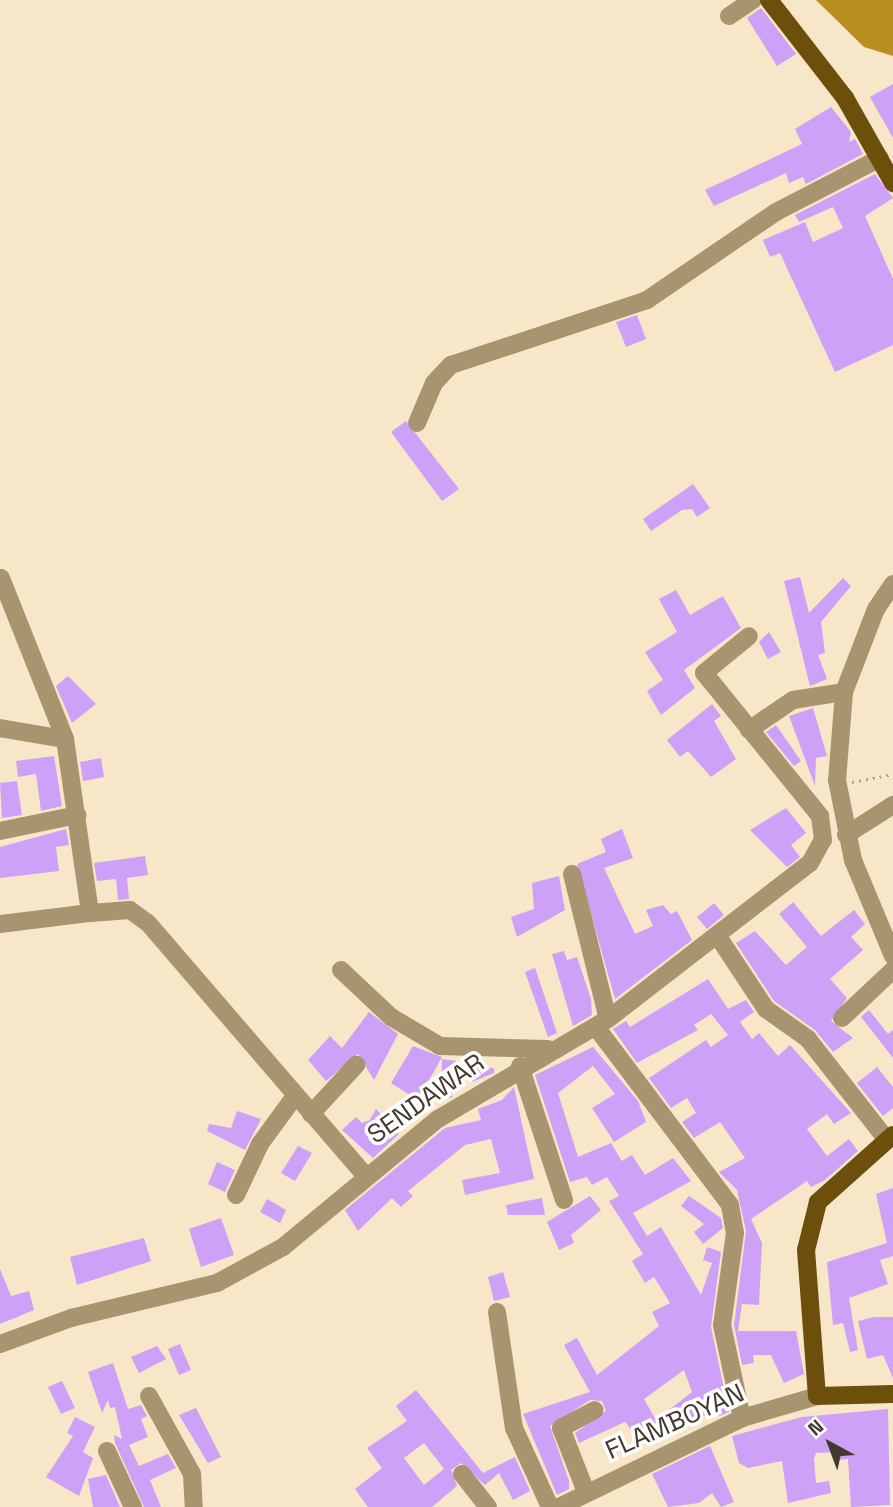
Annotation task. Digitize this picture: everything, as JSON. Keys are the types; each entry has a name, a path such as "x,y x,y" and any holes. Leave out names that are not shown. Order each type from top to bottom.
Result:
{"main road":[{"path":"769,0 845,98 893,183"},
{"path":"889,1137 826,1192 806,1232 817,1396 893,1394"}],"street":[{"path":"729,16 753,0"},
{"path":"416,423 434,383 452,365 647,300 776,212 880,158"},
{"path":"1,578 65,739 90,913"},
{"path":"893,584 876,609 844,692 837,783 846,835 893,956"},
{"path":"749,636 703,668 749,730 820,816 837,783"},
{"path":"749,730 793,700 844,692"},
{"path":"0,728 65,739"},
{"path":"846,835 893,805"},
{"path":"0,831 77,816"},
{"name":"SENDAWAR","path":"0,1344 71,1318 217,1283 283,1247 364,1174 520,1066 602,1023 810,863 823,840 820,816"},
{"path":"572,874 602,1023 730,1205 736,1233 722,1325 742,1418"},
{"path":"0,924 130,910 148,923 364,1174"},
{"path":"717,936 766,1009 808,1039 889,1137"},
{"path":"341,970 391,1017 440,1046 552,1049"},
{"path":"842,1018 893,970"},
{"path":"311,1114 356,1065"},
{"path":"520,1066 564,1200"},
{"path":"236,1195 260,1144 295,1096"},
{"path":"497,1312 514,1428 558,1507"},
{"path":"149,1396 192,1474 194,1507"},
{"name":"FLAMBOYAN","path":"558,1507 742,1418 817,1396"},
{"path":"586,1492 561,1428 595,1410"},
{"path":"107,1451 133,1507"},
{"path":"462,1474 488,1507"}],"path":[{"path":"837,783 893,774"}],"shaded area":[{"path":"816,0 893,0 893,56 864,47"}],"building":[{"path":"761,8 796,54 777,66 747,18"},
{"path":"893,84 893,138 870,97"},
{"path":"831,107 851,132 849,142 855,139 863,154 806,184 803,177 789,183 786,173 714,206 705,190 802,144 795,129"},
{"path":"875,174 893,198 865,216 893,279 893,345 835,372 780,253 770,257 763,240 805,222 813,242 843,228 833,207 799,222 795,215"},
{"path":"637,315 646,339 626,347 616,322"},
{"path":"406,421 459,489 442,501 391,432"},
{"path":"693,484 710,508 697,517 692,509 682,510 651,531 643,519"},
{"path":"800,577 809,613 843,578 851,586 821,622 825,653 818,655 827,679 810,686 784,581"},
{"path":"676,590 690,615 723,596 741,628 684,670 695,688 661,715 647,691 663,680 645,652 677,632 659,599"},
{"path":"769,632 781,652 768,659 759,642"},
{"path":"68,676 96,704 72,723 56,686"},
{"path":"712,704 721,716 714,721 736,759 711,777 688,751 680,757 667,740"},
{"path":"813,708 827,756 816,758 815,786 789,716"},
{"path":"776,725 801,761 794,766 766,732"},
{"path":"54,756 62,806 41,811 36,774 18,777 16,761"},
{"path":"101,758 104,777 83,781 80,762"},
{"path":"17,781 22,815 2,818 0,783"},
{"path":"786,808 806,833 791,845 800,857 787,867 750,830"},
{"path":"66,829 69,845 56,847 59,871 0,878 0,847"},
{"path":"622,829 633,858 604,868 635,934 653,926 646,910 663,905 671,914 677,911 692,940 615,999 577,864 606,852 601,839"},
{"path":"145,856 148,875 127,878 129,899 118,900 116,879 97,881 94,863"},
{"path":"559,876 565,910 517,937 511,917 534,909 532,883"},
{"path":"793,902 821,936 854,910 865,924 851,937 863,950 830,979 847,998 831,1021 853,1038 833,1052 815,1030 774,1001 736,943 755,931 786,965 807,947 779,914"},
{"path":"714,903 724,915 707,929 697,917"},
{"path":"564,951 567,960 577,957 591,999 592,1015 573,1026 552,954"},
{"path":"535,968 557,1033 548,1037 525,972"},
{"path":"708,979 728,1009 746,1000 754,1012 740,1022 752,1039 759,1033 778,1056 790,1045 851,1113 834,1124 827,1114 807,1129 827,1156 849,1139 858,1151 825,1180 811,1187 807,1181 751,1219 762,1243 759,1305 742,1304 738,1331 796,1331 804,1374 784,1383 771,1355 753,1355 754,1363 742,1365 734,1325 746,1231 737,1190 719,1172 745,1158 720,1122 694,1138 682,1122 696,1113 687,1098 671,1108 649,1078 706,1040 711,1047 728,1035 711,1014 694,1025 698,1030 637,1063 613,1029 626,1021 630,1027"},
{"path":"869,1010 888,1034 893,1030 893,1058 861,1017"},
{"path":"369,1012 398,1034 374,1080 358,1054 326,1081 308,1060 330,1036 342,1048"},
{"path":"413,1046 442,1057 418,1100 391,1083"},
{"path":"593,1047 638,1101 646,1122 614,1142 592,1108 615,1094 593,1066 558,1093 578,1157 611,1143 622,1161 632,1155 645,1175 673,1158 691,1181 633,1213 647,1236 661,1227 701,1295 712,1263 703,1260 707,1247 721,1252 711,1327 729,1412 719,1416 716,1409 688,1425 685,1420 642,1443 625,1422 579,1443 575,1433 606,1411 602,1401 590,1400 550,1426 569,1481 569,1489 557,1495 523,1414 590,1392 564,1345 577,1338 597,1375 659,1326 652,1312 670,1303 654,1277 645,1283 632,1261 643,1254 609,1201 619,1196 607,1177 592,1185 587,1177 570,1182 535,1075","holes":["684,1370 692,1392 656,1420 644,1399"]},
{"path":"442,1059 457,1061 452,1098 441,1097"},
{"path":"468,1066 494,1068 494,1073 472,1082"},
{"path":"877,1067 893,1087 893,1108 883,1116 857,1083"},
{"path":"514,1087 534,1179 465,1195 462,1180 500,1173 491,1139 465,1145 408,1191 413,1196 401,1207 392,1198 358,1231 345,1210 445,1128 481,1120 478,1109 502,1100"},
{"path":"376,1109 399,1134 373,1158 342,1130 356,1117 362,1123 370,1120"},
{"path":"237,1111 261,1119 245,1150 207,1131 209,1124 231,1128"},
{"path":"298,1146 312,1153 295,1181 281,1173"},
{"path":"217,1162 235,1170 225,1192 208,1184"},
{"path":"893,1188 893,1256 880,1260 888,1284 849,1298 858,1350 850,1352 843,1323 833,1325 827,1262 887,1243 876,1194"},
{"path":"590,1196 601,1210 571,1235 574,1243 559,1250 547,1222"},
{"path":"689,1196 721,1218 723,1228 703,1244 694,1232 704,1224 681,1206"},
{"path":"542,1198 545,1215 508,1215 506,1205"},
{"path":"267,1199 286,1210 280,1223 260,1212"},
{"path":"221,1218 234,1255 201,1267 189,1229"},
{"path":"144,1238 151,1261 77,1285 70,1257"},
{"path":"0,1269 11,1296 29,1291 34,1310 0,1324"},
{"path":"503,1272 510,1297 494,1301 488,1277"},
{"path":"874,1317 893,1317 893,1378 883,1355 867,1359 858,1321"},
{"path":"180,1344 191,1370 179,1375 168,1349"},
{"path":"157,1346 166,1359 139,1373 131,1357"},
{"path":"113,1363 128,1409 141,1405 147,1416 141,1419 148,1437 129,1445 139,1466 168,1454 176,1468 150,1480 161,1507 144,1507 115,1443 114,1435 122,1439 115,1407 110,1408 108,1400 102,1413 88,1372"},
{"path":"62,1381 75,1408 61,1414 48,1387"},
{"path":"416,1390 483,1473 515,1457 530,1491 513,1500 499,1473 485,1485 461,1463 451,1470 457,1486 432,1507 368,1507 355,1489 382,1468 367,1448 407,1421 396,1406","holes":["424,1443 444,1469 424,1485 404,1458"]},
{"path":"196,1408 221,1457 208,1463 179,1415"},
{"path":"888,1409 890,1505 851,1507 848,1459 839,1460 837,1452 816,1453 814,1459 816,1483 829,1481 831,1493 788,1503 782,1461 748,1468 739,1463 732,1436 802,1417"},
{"path":"75,1417 95,1427 83,1452 93,1458 79,1496 46,1477 73,1436 67,1433"},
{"path":"710,1446 734,1502 721,1507 712,1493 699,1503 668,1507 652,1474"},
{"path":"106,1475 120,1507 93,1507 88,1479"}]}
